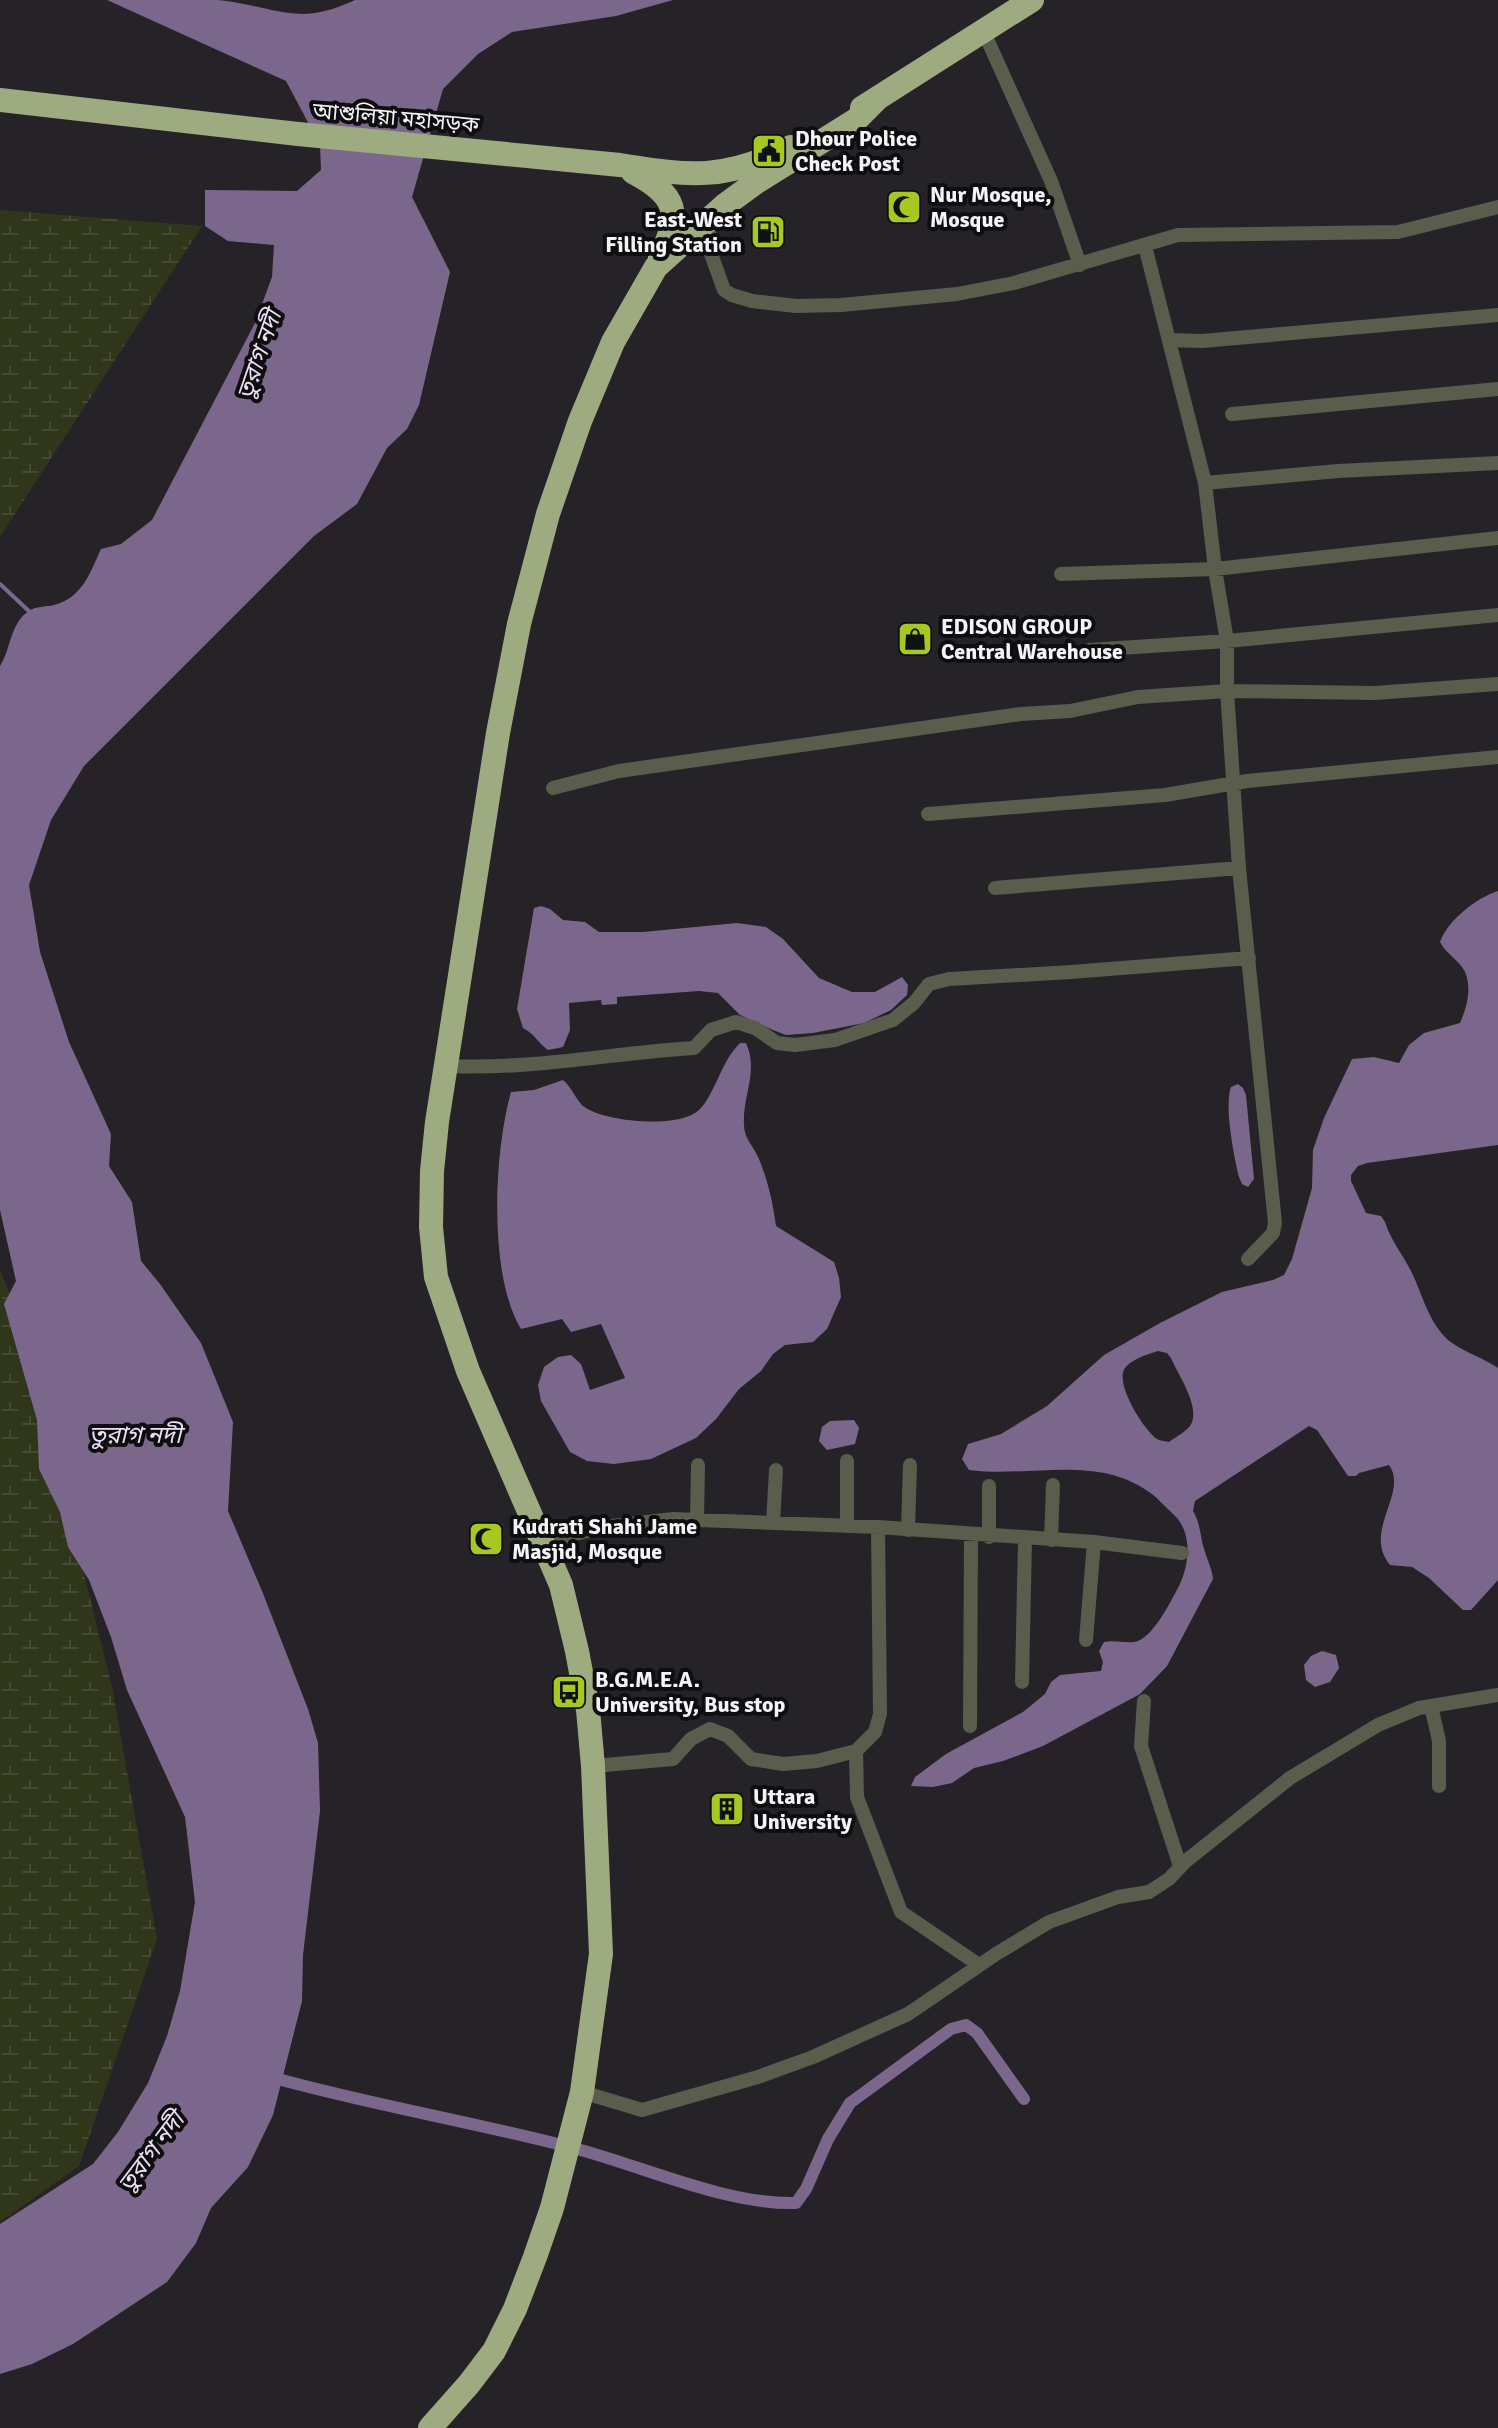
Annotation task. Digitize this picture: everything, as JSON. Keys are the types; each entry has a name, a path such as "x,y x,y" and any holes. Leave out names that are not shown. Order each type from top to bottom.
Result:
{"highway":[{"path":"656,267 708,219 755,183 856,120 876,100 1032,0"},
{"name":"আশুলিয়া মহাসড়ক","path":"0,100 705,175 739,168 784,150 876,100"},
{"path":"430,2428 494,2351 530,2270 552,2208 579,2098 601,1954 593,1766 588,1710 577,1651 561,1585 468,1371 436,1277 431,1227 432,1171 449,1036 498,733 519,624 548,514 580,421 613,342 667,245 674,213 655,184 620,165"}],"street":[{"path":"983,30 1051,181 1080,265"},
{"path":"708,219 710,251 724,290 752,301 796,306 957,294 1014,283 1178,235 1398,232 1498,207"},
{"path":"1145,246 1205,483 1227,641 1227,691 1239,868 1275,1223 1273,1233 1248,1259"},
{"path":"1170,340 1202,341 1498,315"},
{"path":"1232,414 1498,389"},
{"path":"1205,483 1338,471 1498,463"},
{"path":"1061,574 1215,569 1498,538"},
{"path":"1089,650 1227,641 1498,615"},
{"path":"553,788 619,771 1021,714 1070,711 1138,697 1227,691 1375,693 1498,684"},
{"path":"928,814 1165,795 1247,781 1498,757"},
{"path":"995,888 1239,868"},
{"path":"447,1066 571,1062 694,1048 711,1030 736,1022 755,1028 777,1043 795,1045 835,1040 893,1020 914,1003 929,984 949,979 1249,958"},
{"path":"847,1461 847,1526"},
{"path":"697,1519 698,1465"},
{"path":"908,1530 910,1465"},
{"path":"773,1523 776,1470"},
{"path":"1051,1540 1053,1485"},
{"path":"989,1486 989,1537"},
{"path":"543,1542 603,1527 697,1519 878,1527 971,1536 1094,1542 1182,1553"},
{"path":"593,1766 673,1759 691,1739 710,1729 728,1736 751,1759 783,1764 817,1761 856,1751 875,1732 880,1714 878,1527"},
{"path":"970,1726 971,1536"},
{"path":"1022,1682 1025,1539"},
{"path":"1086,1640 1094,1542"},
{"path":"579,2098 642,2110 758,2077 813,2057 908,2014 1049,1922 1118,1897 1149,1892 1169,1879 1180,1866 1280,1785 1378,1725 1431,1706 1498,1695"},
{"path":"1144,1701 1141,1746 1180,1866"},
{"path":"1431,1706 1439,1741 1439,1786"},
{"path":"856,1751 857,1797 901,1912 979,1965"}],"green space":[{"path":"0,210 202,226 0,537"},
{"path":"0,1270 22,1324 112,1687 157,1939 79,2166 0,2222"}],"water":[{"name":"তুরাগ নদী","path":"107,0 218,0 301,14 317,13 355,0 673,0 616,16 512,32 478,54 443,89 412,197 450,272 419,405 407,429 387,448 357,504 314,536 84,766 51,820 29,885 40,952 69,1042 111,1134 109,1166 132,1202 141,1261 201,1343 233,1422 228,1511 308,1709 318,1743 320,1811 303,1955 302,2001 273,2115 248,2167 211,2208 196,2243 167,2282 73,2344 32,2364 0,2374 0,2224 93,2164 118,2132 148,2083 167,2036 180,1991 195,1902 185,1817 127,1690 89,1580 68,1547 60,1512 39,1469 37,1420 4,1304 16,1281 0,1210 0,666 14,629 23,616 34,608 54,605 72,597 84,583 101,549 121,544 152,520 255,323 272,277 274,245 228,241 205,226 205,190 297,191 321,170 320,145 286,81"},
{"path":"1498,891 1498,1145 1367,1163 1358,1166 1351,1175 1351,1181 1366,1213 1381,1216 1385,1222 1439,1330 1456,1345 1498,1368 1498,1580 1471,1610 1463,1610 1429,1578 1412,1567 1390,1565 1381,1539 1394,1488 1394,1476 1389,1465 1348,1476 1317,1430 1309,1426 1195,1501 1193,1511 1213,1579 1167,1666 1140,1694 1043,1746 974,1768 952,1783 933,1787 911,1786 915,1777 946,1754 1023,1712 1045,1694 1051,1682 1060,1675 1101,1671 1103,1662 1099,1651 1104,1642 1134,1642 1148,1635 1179,1586 1186,1567 1188,1548 1179,1520 1152,1494 1129,1480 1085,1470 969,1470 962,1459 968,1444 1001,1434 1047,1406 1104,1355 1160,1323 1222,1292 1284,1275 1292,1259 1312,1188 1313,1150 1324,1118 1352,1059 1374,1057 1399,1063 1409,1045 1424,1033 1460,1023 1468,998 1467,978 1463,968 1440,942 1456,918","holes":["1158,1351 1167,1353 1188,1392 1193,1410 1190,1426 1169,1442 1157,1439 1138,1417 1127,1395 1123,1375 1125,1368 1136,1359"]},
{"path":"541,906 563,920 585,922 599,932 643,932 737,923 766,927 783,939 819,978 852,992 875,992 902,977 908,985 907,995 891,1010 864,1023 786,1035 740,1015 718,993 699,991 617,997 617,1004 602,1005 601,1000 569,1003 570,1030 563,1047 548,1050 523,1028 517,1009 534,908"},
{"path":"740,1043 746,1043 751,1064 744,1130 765,1176 776,1226 834,1262 841,1297 827,1329 813,1342 785,1345 773,1354 761,1371 739,1389 716,1419 696,1438 651,1459 614,1464 587,1461 570,1452 541,1401 538,1385 544,1367 558,1357 571,1355 581,1364 590,1390 625,1378 601,1324 571,1332 562,1319 521,1329 510,1306 503,1278 497,1213 501,1147 511,1092 534,1090 563,1080 586,1108 596,1113 626,1120 676,1120 689,1116 705,1104 727,1060"},
{"path":"1238,1084 1246,1095 1254,1179 1248,1187 1242,1184 1239,1177 1229,1119 1231,1087"},
{"path":"854,1420 859,1428 855,1444 827,1450 819,1441 822,1427 830,1421"},
{"path":"1322,1651 1336,1655 1339,1668 1330,1682 1315,1687 1306,1680 1304,1665 1311,1656"}],"waterway":[{"path":"0,584 32,614"},
{"path":"267,2076 577,2149 714,2192 770,2202 796,2203 850,2103 951,2029 966,2025 977,2033 1024,2099"}],"place":[{"name":"Dhour Police Check Post","path":"769,151"},
{"name":"Nur Mosque, Mosque","path":"904,207"},
{"name":"East-West Filling Station","path":"768,232"},
{"name":"EDISON GROUP Central Warehouse","path":"915,639"},
{"name":"Kudrati Shahi Jame Masjid, Mosque","path":"486,1539"},
{"name":"B.G.M.E.A. University, Bus stop","path":"569,1692"},
{"name":"Uttara University","path":"727,1809"}]}
